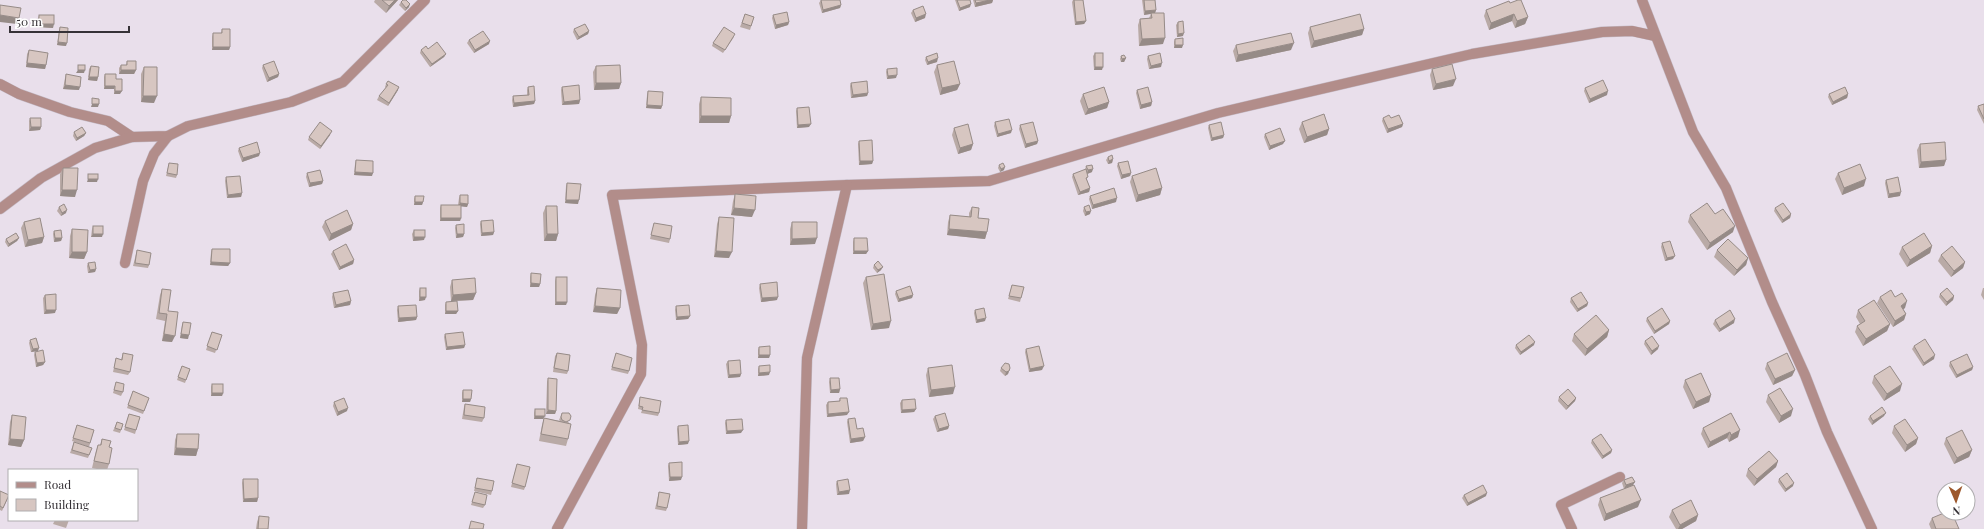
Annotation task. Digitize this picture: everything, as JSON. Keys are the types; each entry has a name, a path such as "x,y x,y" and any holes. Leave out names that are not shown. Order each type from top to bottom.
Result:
{"street":[{"path":"0,209 41,178 95,148 132,137 168,136 188,126 291,102 343,82 425,0"},
{"path":"1642,0 1693,132 1726,188 1772,302 1805,374 1827,432 1872,529"},
{"path":"557,529 641,374 642,345 612,195 846,185 989,181 1218,113 1472,54 1602,32 1632,31 1655,36"},
{"path":"0,84 19,94 70,112 108,121 132,137"},
{"path":"125,263 143,181 154,154 168,136"},
{"path":"802,529 807,358 846,185"},
{"path":"1572,529 1561,506 1620,477"}],"building":[{"path":"382,0 395,0 389,6"},
{"path":"406,0 410,4 406,8 401,2"},
{"path":"821,0 840,0 841,5 823,10"},
{"path":"957,0 970,0 971,4 960,8"},
{"path":"975,0 990,0 976,3"},
{"path":"1074,0 1083,0 1086,21 1076,22"},
{"path":"1144,0 1155,0 1156,10 1145,11"},
{"path":"1521,0 1528,17 1517,21 1514,14 1491,23 1486,10 1509,1 1510,3"},
{"path":"0,5 21,8 19,18 0,15"},
{"path":"923,6 926,14 916,18 913,10"},
{"path":"787,12 789,22 776,25 773,15"},
{"path":"1151,13 1164,13 1165,38 1142,39 1140,19 1152,18"},
{"path":"745,14 754,17 751,26 742,23"},
{"path":"1360,14 1364,29 1314,41 1310,27"},
{"path":"39,15 54,15 54,24 39,24"},
{"path":"1183,21 1184,33 1178,34 1178,22"},
{"path":"585,24 589,31 579,37 574,29"},
{"path":"60,27 68,28 67,43 58,42"},
{"path":"724,27 735,34 725,50 713,43"},
{"path":"222,29 230,29 230,47 213,47 213,33 222,33"},
{"path":"483,31 490,41 475,50 469,40"},
{"path":"1291,33 1294,43 1238,55 1236,45"},
{"path":"1183,38 1183,45 1175,45 1175,39"},
{"path":"437,42 446,54 432,64 421,50 426,46 428,49"},
{"path":"29,50 48,53 46,65 27,63"},
{"path":"937,53 938,58 928,62 926,57"},
{"path":"1095,53 1103,53 1103,67 1095,67"},
{"path":"1160,53 1162,63 1151,66 1148,56"},
{"path":"1124,55 1126,58 1122,59 1121,56"},
{"path":"127,61 136,61 136,70 121,70 121,65 127,65"},
{"path":"274,61 279,74 269,78 263,65"},
{"path":"954,61 960,84 942,88 937,65"},
{"path":"1452,64 1456,79 1436,84 1432,69"},
{"path":"78,65 85,65 85,70 78,70"},
{"path":"620,65 621,83 596,83 596,66"},
{"path":"91,66 99,67 98,77 89,77"},
{"path":"144,67 157,67 157,96 143,96"},
{"path":"897,68 897,75 888,76 887,69"},
{"path":"66,74 81,77 80,87 65,85"},
{"path":"105,74 116,74 116,79 122,79 122,91 115,91 115,86 105,86"},
{"path":"1603,80 1608,91 1590,99 1585,88"},
{"path":"388,81 399,87 389,103 379,96 388,85 386,84"},
{"path":"867,81 868,93 853,95 851,83"},
{"path":"579,85 580,100 564,102 562,87"},
{"path":"534,86 535,101 514,103 513,96 529,95 528,87"},
{"path":"1104,87 1109,102 1088,109 1083,94"},
{"path":"1148,87 1152,102 1141,105 1137,90"},
{"path":"1845,87 1848,94 1833,102 1829,94"},
{"path":"648,91 663,92 662,106 647,105"},
{"path":"701,97 731,98 731,116 701,116"},
{"path":"92,98 99,99 99,104 92,104"},
{"path":"1984,104 1984,119 1978,106"},
{"path":"809,107 811,124 798,125 797,108"},
{"path":"1324,114 1329,129 1307,137 1302,122"},
{"path":"1389,115 1391,118 1399,115 1403,124 1388,129 1383,118"},
{"path":"30,118 41,118 41,127 31,127"},
{"path":"1009,119 1012,130 998,134 995,122"},
{"path":"320,122 332,131 321,146 309,137"},
{"path":"1033,122 1038,141 1026,144 1020,125"},
{"path":"1221,122 1224,135 1212,138 1209,125"},
{"path":"968,124 973,144 960,148 954,128"},
{"path":"82,127 86,133 77,138 74,132"},
{"path":"1280,128 1285,141 1270,146 1265,134"},
{"path":"872,140 873,161 860,161 859,141"},
{"path":"257,142 260,153 243,158 239,148"},
{"path":"1945,142 1946,160 1921,162 1920,144"},
{"path":"1112,155 1113,159 1109,161 1108,157"},
{"path":"356,160 373,161 373,173 355,172"},
{"path":"1128,161 1131,173 1122,175 1118,163"},
{"path":"169,163 178,164 177,175 167,173"},
{"path":"1003,163 1005,167 1001,169 999,165"},
{"path":"1860,164 1866,179 1844,188 1838,173"},
{"path":"1092,165 1093,169 1088,170 1086,166"},
{"path":"63,168 78,168 77,190 62,190"},
{"path":"1156,168 1162,188 1138,195 1132,176"},
{"path":"1086,169 1088,177 1086,178 1090,188 1080,192 1073,174"},
{"path":"320,170 323,181 310,183 307,173"},
{"path":"88,174 98,174 98,179 88,179"},
{"path":"240,176 242,193 228,195 226,177"},
{"path":"1898,177 1901,192 1889,194 1886,180"},
{"path":"567,183 581,184 579,200 566,200"},
{"path":"1114,188 1117,198 1093,205 1090,196"},
{"path":"735,194 756,196 755,210 734,208"},
{"path":"460,195 468,195 468,204 460,203"},
{"path":"415,196 424,196 423,202 415,202"},
{"path":"1707,203 1715,214 1723,209 1735,226 1710,243 1690,215"},
{"path":"1783,203 1791,214 1783,220 1775,208"},
{"path":"64,204 67,210 62,213 59,207"},
{"path":"441,205 461,205 461,218 441,218"},
{"path":"1089,205 1091,211 1086,212 1084,207"},
{"path":"546,206 557,206 558,234 547,234"},
{"path":"972,207 979,208 978,218 989,219 987,232 949,229 950,215 971,217"},
{"path":"347,210 353,224 331,234 325,221"},
{"path":"719,217 734,218 732,252 716,251"},
{"path":"40,218 44,237 28,240 24,222"},
{"path":"493,220 494,232 482,233 481,221"},
{"path":"792,222 817,222 817,238 792,239"},
{"path":"654,223 672,226 670,239 651,235"},
{"path":"464,224 464,234 457,234 456,225"},
{"path":"93,226 103,226 103,234 93,234"},
{"path":"72,229 88,230 87,252 72,252"},
{"path":"61,230 62,238 55,238 54,231"},
{"path":"414,230 425,230 425,237 414,237"},
{"path":"16,233 19,238 9,244 6,239"},
{"path":"1924,233 1932,246 1910,260 1902,247"},
{"path":"854,238 867,238 868,251 854,251"},
{"path":"1728,239 1748,258 1737,270 1717,250"},
{"path":"1670,241 1675,256 1667,258 1662,243"},
{"path":"346,244 354,260 340,267 333,251"},
{"path":"1952,246 1965,262 1954,271 1941,255"},
{"path":"212,249 230,249 230,263 211,262"},
{"path":"137,250 151,253 149,265 135,263"},
{"path":"878,261 883,267 878,270 874,265"},
{"path":"95,262 96,269 90,270 88,263"},
{"path":"531,273 541,274 540,284 531,283"},
{"path":"884,274 891,321 873,324 866,277"},
{"path":"556,277 567,277 567,302 556,302"},
{"path":"475,278 476,293 453,295 452,280"},
{"path":"777,282 778,297 762,298 760,284"},
{"path":"1012,285 1024,287 1021,298 1009,296"},
{"path":"910,286 913,295 899,299 896,291"},
{"path":"420,288 426,288 426,297 420,297"},
{"path":"597,288 621,290 620,308 595,306"},
{"path":"1947,288 1954,296 1947,302 1940,294"},
{"path":"162,289 171,290 168,311 178,312 175,336 164,334 167,314 159,313"},
{"path":"348,290 351,301 336,305 333,293"},
{"path":"1891,290 1895,297 1902,293 1907,301 1901,306 1906,314 1895,321 1880,297"},
{"path":"1581,292 1588,303 1578,309 1571,298"},
{"path":"56,294 56,310 46,310 45,295"},
{"path":"1874,300 1890,324 1866,339 1857,326 1865,321 1858,310"},
{"path":"457,301 458,311 446,311 446,302"},
{"path":"416,305 417,317 399,318 398,306"},
{"path":"689,305 690,316 677,317 676,306"},
{"path":"984,308 986,318 977,320 975,310"},
{"path":"1662,308 1670,321 1655,331 1647,318"},
{"path":"1730,310 1735,319 1720,329 1715,320"},
{"path":"1596,315 1609,330 1587,349 1574,334"},
{"path":"183,322 191,323 189,335 181,334"},
{"path":"212,332 222,335 217,350 207,346"},
{"path":"463,332 465,345 447,347 445,334"},
{"path":"1529,335 1535,342 1521,352 1516,345"},
{"path":"1652,336 1659,346 1652,351 1645,341"},
{"path":"36,338 39,348 33,349 30,340"},
{"path":"1925,339 1935,355 1924,363 1914,346"},
{"path":"770,346 770,355 759,355 759,347"},
{"path":"1039,346 1044,366 1030,369 1026,349"},
{"path":"43,350 45,362 37,363 35,352"},
{"path":"123,353 133,355 130,372 114,368 116,358 122,360"},
{"path":"557,353 570,355 568,371 554,368"},
{"path":"616,353 632,358 629,371 612,367"},
{"path":"1787,353 1795,370 1775,379 1767,363"},
{"path":"1967,354 1973,367 1957,375 1950,362"},
{"path":"740,360 741,374 729,375 728,361"},
{"path":"1005,363 1009,364 1010,368 1009,371 1006,372 1001,368"},
{"path":"770,365 770,372 759,373 759,366"},
{"path":"952,365 955,387 931,390 928,368"},
{"path":"182,366 190,369 186,380 178,377"},
{"path":"1890,366 1902,384 1887,394 1874,376"},
{"path":"1701,373 1711,395 1696,402 1685,380"},
{"path":"548,378 557,379 556,411 548,410"},
{"path":"830,378 839,378 840,389 831,390"},
{"path":"116,382 124,384 123,392 114,390"},
{"path":"212,384 223,384 223,393 212,393"},
{"path":"1780,388 1793,409 1781,416 1768,395"},
{"path":"1568,389 1576,398 1568,406 1559,397"},
{"path":"463,390 472,390 471,399 463,399"},
{"path":"133,391 149,398 144,411 128,405"},
{"path":"640,397 661,401 659,413 642,410 643,407 639,406"},
{"path":"344,398 348,408 338,412 334,402"},
{"path":"840,398 847,398 849,412 828,414 828,402 840,401"},
{"path":"915,399 916,409 902,410 902,400"},
{"path":"465,404 485,407 484,418 464,415"},
{"path":"1882,407 1886,413 1873,421 1870,416"},
{"path":"535,409 545,409 545,416 535,416"},
{"path":"562,413 569,413 571,416 570,420 566,422 562,420"},
{"path":"945,413 949,426 939,429 935,416"},
{"path":"1731,413 1740,430 1731,435 1730,432 1710,442 1703,428"},
{"path":"129,414 140,417 136,430 125,427"},
{"path":"12,415 26,417 24,440 10,439"},
{"path":"544,418 571,424 568,439 541,434"},
{"path":"855,418 857,429 863,428 865,437 851,439 848,419"},
{"path":"742,419 743,430 727,431 726,420"},
{"path":"1905,419 1918,438 1907,445 1894,426"},
{"path":"117,422 123,424 121,430 115,428"},
{"path":"77,425 94,430 90,443 73,438"},
{"path":"688,425 689,441 679,442 678,426"},
{"path":"1962,430 1972,450 1957,458 1946,438"},
{"path":"177,434 199,434 198,449 176,448"},
{"path":"1601,434 1612,450 1603,456 1592,440"},
{"path":"102,439 111,441 109,447 112,448 109,464 94,461 98,445 101,445"},
{"path":"74,442 92,448 89,455 72,450"},
{"path":"1769,451 1778,461 1757,479 1748,469"},
{"path":"682,462 682,477 670,477 669,463"},
{"path":"517,464 530,467 525,487 512,483"},
{"path":"1787,473 1794,483 1786,489 1779,479"},
{"path":"1632,477 1635,482 1626,485 1624,480"},
{"path":"477,478 494,481 492,491 475,488"},
{"path":"243,479 258,479 258,498 244,499"},
{"path":"848,479 850,490 839,492 837,481"},
{"path":"1483,485 1487,493 1468,503 1464,495"},
{"path":"1634,485 1641,500 1606,514 1600,498"},
{"path":"0,491 8,495 8,497 3,508 0,506"},
{"path":"475,492 487,495 485,505 472,502"},
{"path":"659,492 670,494 667,508 657,506"},
{"path":"1691,500 1698,515 1680,525 1672,510"},
{"path":"259,516 269,517 268,529 258,529"},
{"path":"1936,516 1936,521 1956,521 1959,529 1936,529 1932,518"},
{"path":"471,521 484,524 483,529 469,529"}]}
